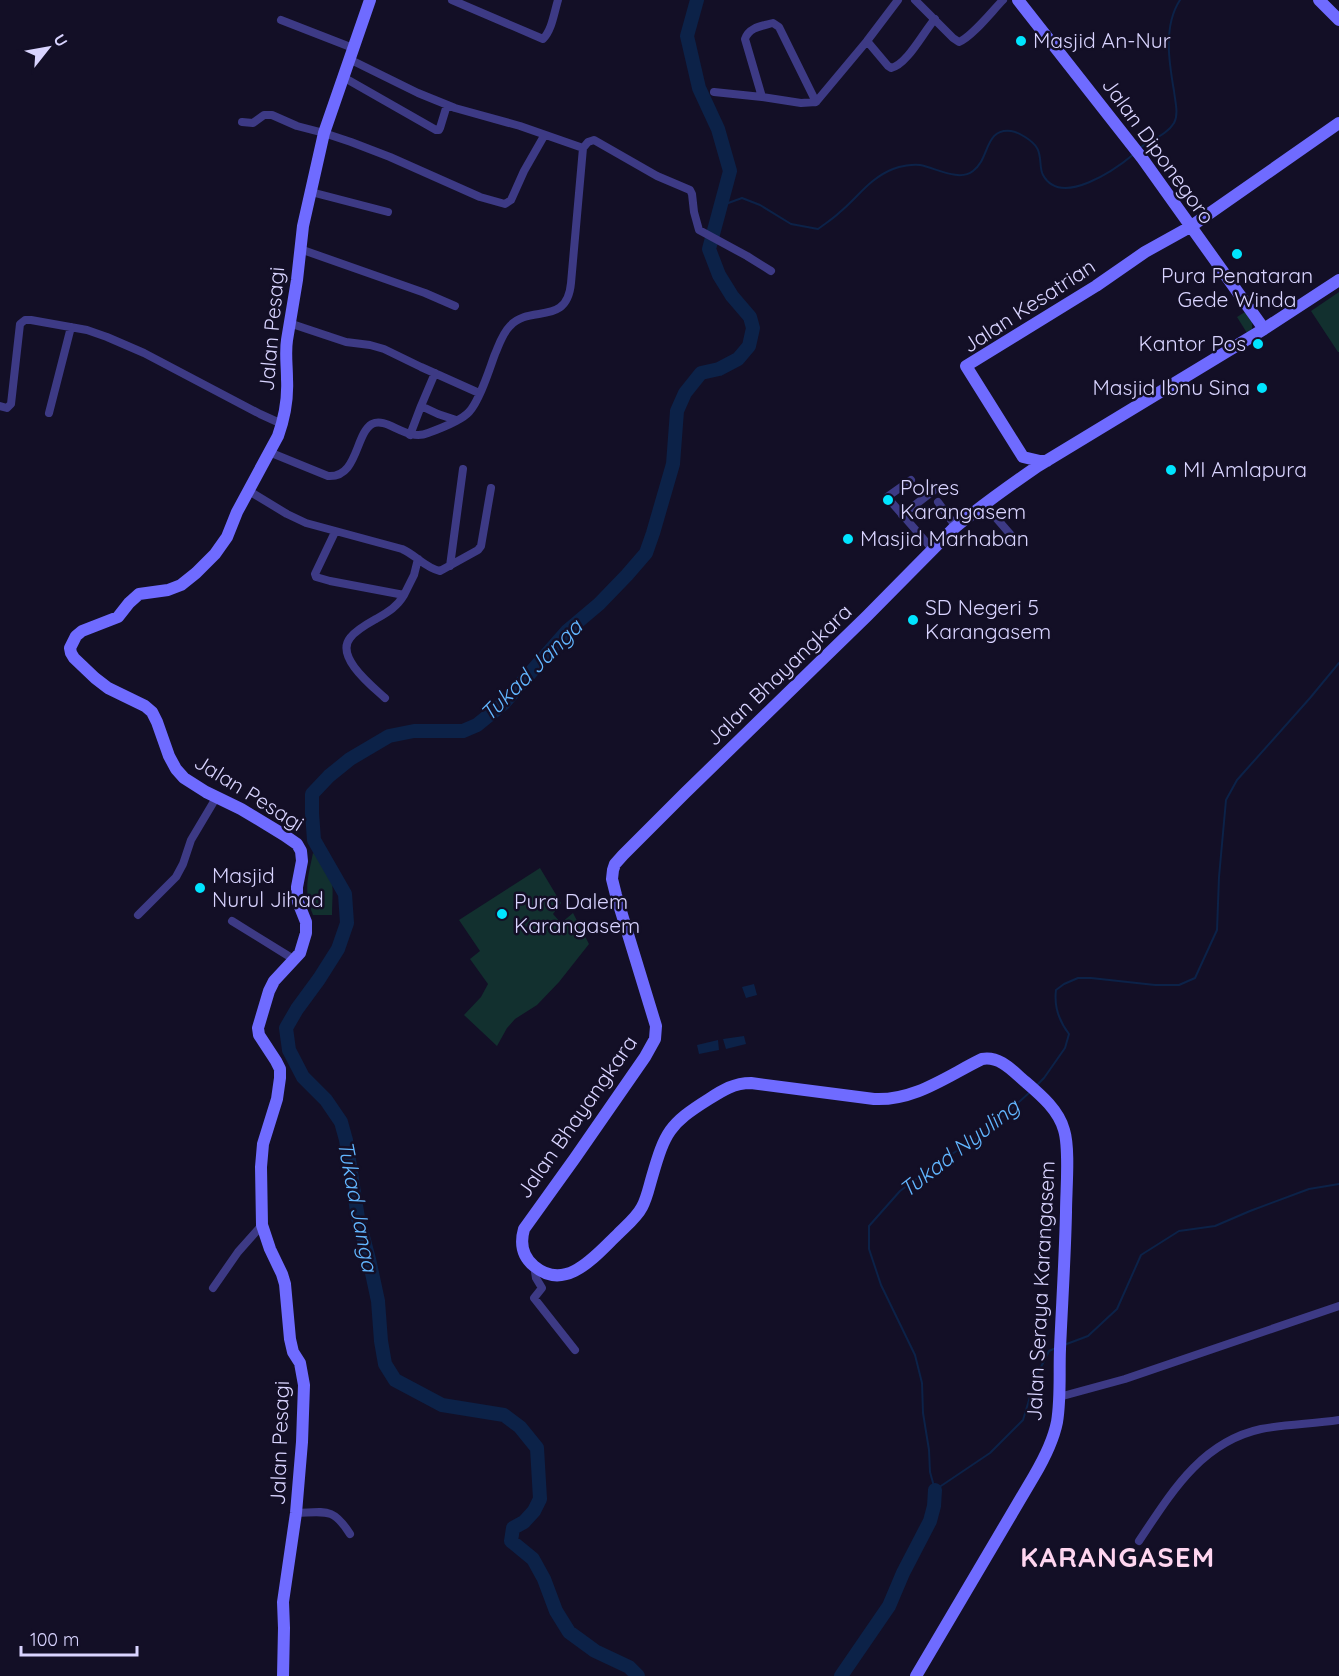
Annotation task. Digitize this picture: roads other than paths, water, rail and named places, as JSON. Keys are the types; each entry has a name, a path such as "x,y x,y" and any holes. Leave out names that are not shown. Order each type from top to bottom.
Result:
{"street":[{"name":"Jalan Pesagi","path":"283,1676 284,1585 292,1550 296,1513 302,1442 303,1376 290,1339 286,1291 282,1274 262,1226 263,1144 277,1099 280,1078 276,1061 258,1028 274,981 300,953 307,930 297,895 302,861 300,848 293,840 257,818 216,798 184,778 169,756 152,712 144,705 108,688 95,678 74,658 70,653 70,648 76,636 82,631 118,617 139,594 175,587 196,573 221,547 278,436 287,391 285,351 306,208 324,133 370,0"},
{"path":"452,0 543,39 549,30 558,0"},
{"path":"714,92 801,103 820,100 898,0"},
{"path":"915,0 957,41 961,42 1003,0"},
{"name":"Jalan Diponegoro","path":"1018,0 1142,158 1264,329"},
{"path":"1319,0 1339,20"},
{"path":"867,41 888,66 896,68 907,57 934,19"},
{"path":"281,20 351,53 447,105 520,126 583,148"},
{"path":"762,97 745,39 751,29 772,23 779,27 816,102"},
{"path":"343,77 436,130 440,129 447,105"},
{"path":"242,123 253,123 268,115 390,157 480,197 505,204 511,200 544,136"},
{"path":"1190,227 1339,123"},
{"path":"269,452 328,476 334,476 342,473 350,464 368,428 374,423 383,422 410,435 425,435 470,412 501,340 510,325 522,319 555,311 568,299 583,148 588,142 594,140 657,176 687,187 692,194 699,230 771,271"},
{"path":"311,192 388,212"},
{"name":"Jalan Kesatrian","path":"1023,457 966,366 1096,286 1145,252 1190,227"},
{"path":"300,249 425,292 455,306"},
{"name":"Jalan Bhayangkara","path":"534,1266 522,1247 524,1229 618,1097 655,1039 656,1026 619,906 612,879 613,867 685,793 956,527 984,504 1047,461 1264,329 1339,280"},
{"path":"0,406 7,408 11,404 20,324 31,320 108,337 282,424"},
{"path":"289,323 345,342 375,346 480,393"},
{"path":"49,413 70,327"},
{"path":"410,435 435,374"},
{"path":"421,406 456,420"},
{"path":"1024,476 1023,457 1047,461"},
{"path":"450,566 463,469"},
{"path":"911,480 887,497 933,550"},
{"path":"249,491 306,523 402,549 436,571 450,566 481,546 491,488"},
{"path":"902,515 933,491"},
{"path":"938,502 956,527"},
{"path":"984,504 1018,543"},
{"path":"335,532 316,569 316,577 404,595"},
{"path":"385,698 356,669 346,651 346,645 353,635 393,610 414,575 418,559"},
{"path":"138,915 176,877 191,840 216,798"},
{"path":"232,921 295,960"},
{"name":"Jalan Seraya Karangasem","path":"534,1266 552,1274 567,1275 578,1270 598,1253 641,1209 664,1141 675,1124 693,1108 735,1085 751,1083 884,1100 907,1096 982,1059 994,1059 1008,1066 1041,1095 1062,1124 1066,1142 1062,1333 1055,1430 1045,1457 916,1676"},
{"path":"213,1288 238,1252 262,1226"},
{"path":"534,1266 536,1278 543,1288 534,1298 575,1350"},
{"path":"1059,1397 1125,1379 1339,1306"},
{"path":"1139,1540 1185,1476 1222,1444 1262,1429 1339,1420"},
{"path":"296,1513 333,1514 350,1534"}],"water":[{"path":"754,984 757,995 746,998 742,987"},
{"path":"744,1036 746,1044 726,1049 723,1039"},
{"path":"718,1040 719,1050 699,1054 697,1045"}],"waterway":[{"name":"Tukad Janga","path":"638,1676 629,1667 595,1651 569,1632 556,1611 544,1579 533,1559 511,1541 513,1528 524,1522 534,1511 540,1499 537,1448 520,1427 504,1415 442,1405 395,1380 385,1364 378,1301 358,1218 341,1122 326,1100 303,1077 289,1050 286,1028 338,949 347,923 345,894 314,840 312,794 350,759 389,736 414,731 463,731 477,725 504,703 567,631 599,604 646,553 673,464 677,411 685,393 701,373 719,369 738,359 749,346 753,328 750,317 732,296 719,275 709,249 730,171 718,129 699,88 687,36 697,0"},
{"path":"1140,148 1167,131 1174,123 1176,116 1170,68 1169,33 1171,21 1180,0"},
{"path":"720,206 742,198 760,205 791,224 818,229 871,183 896,168 920,165 954,175 973,171 992,139 1002,131 1022,135 1032,143 1039,151 1043,175 1051,184 1062,188 1075,187 1102,176 1134,154"},
{"name":"Tukad Nyuling","path":"1036,1086 1065,1048 1069,1034 1062,1024 1056,1002 1056,990 1064,984 1078,978 1091,978 1155,985 1179,985 1195,978 1217,930 1226,800 1237,780 1339,663"},
{"name":"Tukad Nyuling","path":"1030,1092 986,1132 900,1191 869,1226 869,1249 881,1285 915,1355 922,1383 930,1472 935,1490 990,1453 1023,1420 1036,1377 1049,1351 1056,1348"},
{"path":"1064,1345 1088,1336 1117,1309 1141,1255 1179,1231 1215,1226 1309,1189 1339,1184"},
{"name":"Tukad Nyuling","path":"841,1676 889,1606 930,1521 935,1490"}],"place":[{"name":"Masjid An-Nur","path":"1021,41"},
{"name":"Pura Penataran Gede Winda","path":"1237,254"},
{"name":"Kantor Pos","path":"1258,344"},
{"name":"Masjid Ibnu Sina","path":"1262,388"},
{"name":"MI Amlapura","path":"1171,470"},
{"name":"Polres Karangasem","path":"888,500"},
{"name":"Masjid Marhaban","path":"848,539"},
{"name":"SD Negeri 5 Karangasem","path":"913,620"},
{"name":"Masjid Nurul Jihad","path":"200,888"},
{"name":"Pura Dalem Karangasem","path":"502,914"}],"district":[{"name":"KARANGASEM","path":"1118,1558"}]}
